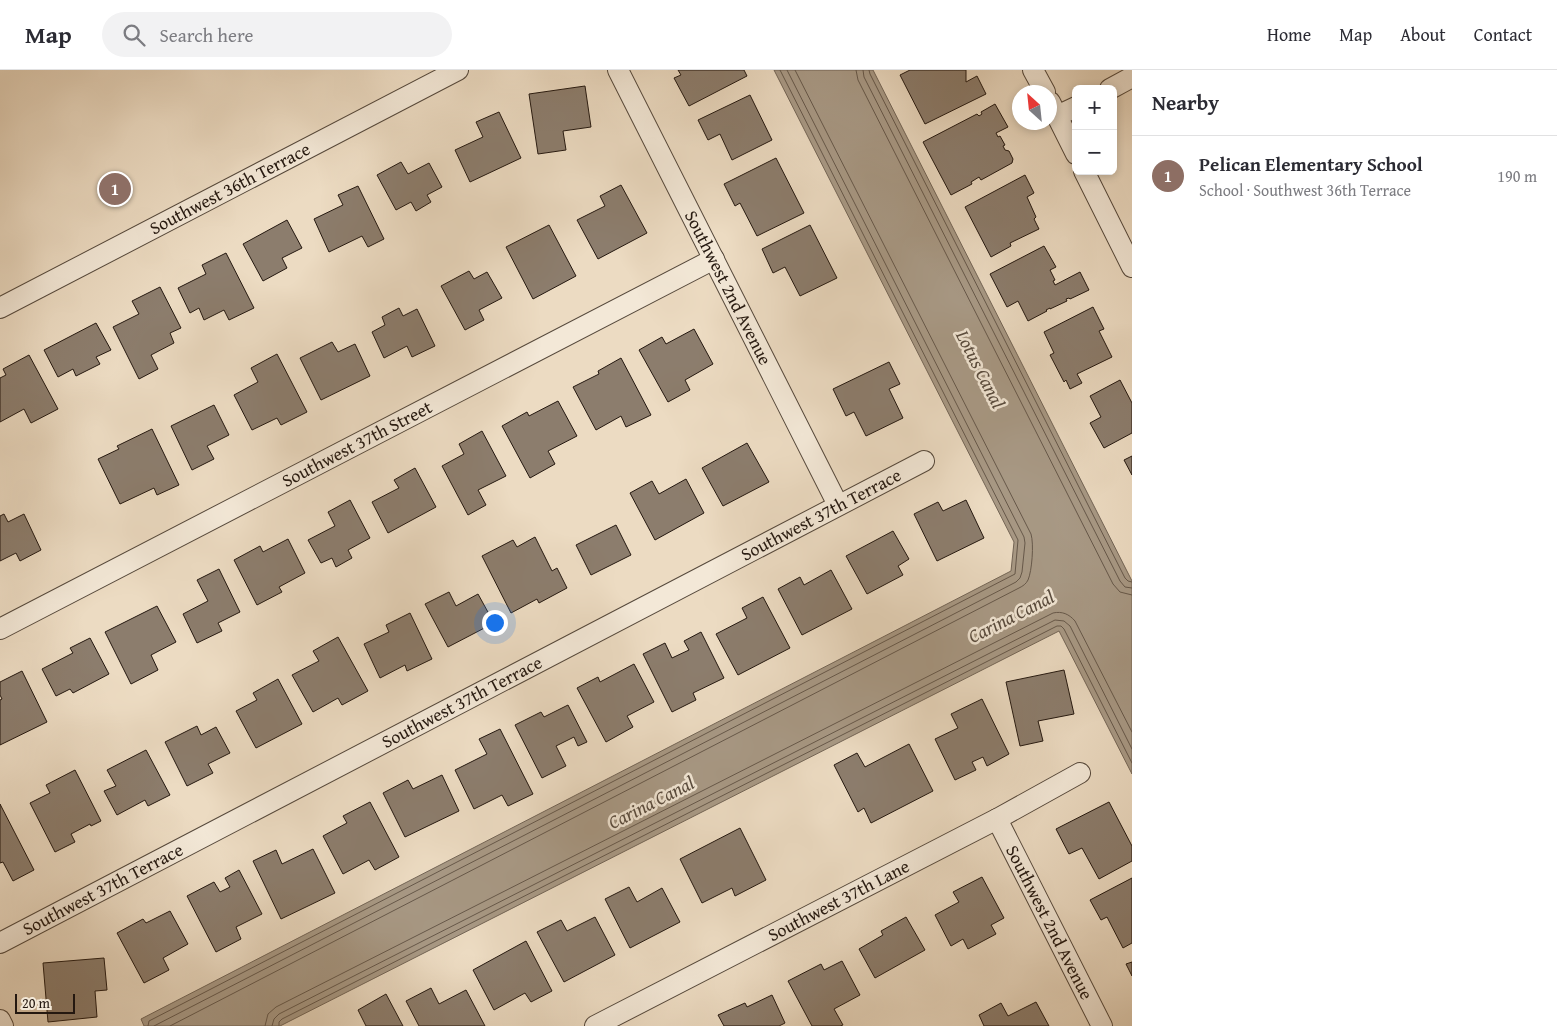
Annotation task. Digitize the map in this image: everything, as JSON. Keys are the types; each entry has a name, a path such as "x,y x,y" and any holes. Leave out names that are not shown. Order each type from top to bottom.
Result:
{"street":[{"name":"Southwest 36th Terrace","path":"0,308 458,70"},
{"name":"Southwest 2nd Avenue","path":"618,70 838,505"},
{"path":"1033,70 1041,85"},
{"path":"1117,85 1132,77"},
{"path":"1057,109 1072,107"},
{"path":"1057,117 1072,146"},
{"path":"1086,175 1132,266"},
{"name":"Southwest 37th Street","path":"0,629 714,259"},
{"name":"Southwest 37th Terrace","path":"0,942 924,461"},
{"name":"Southwest 37th Lane","path":"595,1026 997,819 1080,773"},
{"name":"Southwest 2nd Avenue","path":"997,819 1102,1026"},
{"path":"0,1020 3,1026"}],"water":[{"path":"774,70 873,70 1132,581 1132,774 1059,631 280,1026 144,1026 141,1019 1011,571 1014,542"}],"building":[{"path":"678,70 744,70 747,76 689,106 674,78 681,75"},
{"path":"910,70 966,70 966,82 977,76 986,94 925,124 900,75"},
{"path":"585,86 591,127 563,131 566,150 538,154 529,94"},
{"path":"750,95 772,140 732,160 720,134 708,140 698,120"},
{"path":"995,104 1008,127 996,133 1005,145 1003,146 1005,150 1009,151 1013,159 1012,163 981,180 979,177 971,182 972,184 951,195 923,142 977,114 979,116 982,114 981,112"},
{"path":"499,112 521,158 470,182 455,150 483,137 476,122"},
{"path":"776,158 804,213 757,236 740,203 735,206 724,184"},
{"path":"401,162 408,174 429,163 442,187 427,195 431,202 416,211 411,202 396,210 377,175"},
{"path":"1025,175 1034,193 1027,197 1039,229 1010,243 1011,246 991,257 965,207"},
{"path":"621,185 647,233 598,259 577,220 605,206 600,196"},
{"path":"358,186 384,239 368,247 362,236 329,252 314,219 343,205 338,195"},
{"path":"287,220 302,248 282,258 287,268 263,281 243,244"},
{"path":"549,225 576,276 533,299 506,247"},
{"path":"810,225 837,278 800,296 785,267 773,273 762,249"},
{"path":"1044,246 1056,267 1050,270 1055,280 1053,281 1055,285 1080,272 1089,290 1066,299 1067,301 1046,310 1028,321 1018,301 1007,307 990,274"},
{"path":"226,253 254,308 229,320 224,310 204,320 199,308 190,313 178,288 206,274 202,265"},
{"path":"469,271 474,279 487,272 502,298 479,310 484,320 465,330 441,286"},
{"path":"160,287 181,328 170,333 174,343 151,355 158,369 139,379 113,327 139,314 132,301"},
{"path":"1093,307 1104,329 1099,331 1112,357 1077,374 1082,383 1070,389 1066,380 1064,382 1050,355 1054,353 1044,332"},
{"path":"399,308 403,316 417,309 435,346 412,357 407,346 384,358 372,332 385,325 382,317"},
{"path":"96,323 111,350 96,357 100,364 76,376 73,369 58,377 44,350"},
{"path":"694,329 713,364 685,380 690,390 668,402 639,350 662,337 666,344"},
{"path":"332,342 338,352 355,344 370,376 321,400 300,358"},
{"path":"277,354 307,412 281,425 277,418 252,430 234,395 258,382 251,368"},
{"path":"29,355 58,409 31,423 24,409 0,422 0,378 6,375 3,369"},
{"path":"621,358 651,415 626,427 621,416 596,430 573,387 599,374 598,371"},
{"path":"889,362 900,384 889,389 903,418 866,436 854,412 846,416 833,389"},
{"path":"1120,380 1132,403 1132,433 1104,448 1090,423 1101,417 1090,396"},
{"path":"558,401 577,436 548,451 555,464 530,478 502,426 527,412 529,416"},
{"path":"214,405 229,435 207,446 214,459 192,470 171,426"},
{"path":"152,429 179,485 157,495 154,488 120,504 98,459 119,449 117,446"},
{"path":"482,431 506,476 478,490 486,505 468,515 442,466 464,454 459,444"},
{"path":"747,443 769,482 723,506 702,468"},
{"path":"1132,456 1132,475 1124,460"},
{"path":"415,468 436,507 388,533 372,502 399,488 394,480"},
{"path":"686,479 704,513 655,540 630,493 652,481 659,494"},
{"path":"350,500 370,538 348,550 352,558 336,567 332,558 321,563 308,540 335,526 328,512"},
{"path":"966,500 984,538 937,561 914,514 938,502 943,511"},
{"path":"4,514 8,522 24,514 41,550 20,561 16,553 0,561 0,516"},
{"path":"616,525 631,555 591,575 576,545"},
{"path":"893,531 909,559 898,566 903,575 867,594 846,556"},
{"path":"535,537 552,571 557,568 567,588 539,603 537,599 511,613 482,556 513,540 517,547"},
{"path":"288,539 305,573 279,587 282,592 257,605 234,560 260,546 263,552"},
{"path":"219,569 240,612 218,623 222,631 197,643 183,614 208,601 197,580"},
{"path":"831,570 852,609 802,635 778,589 800,577 804,585"},
{"path":"449,592 456,606 478,594 494,623 448,647 425,604"},
{"path":"763,597 790,648 738,675 716,634 747,618 742,608"},
{"path":"157,606 176,642 151,655 158,670 131,684 105,632"},
{"path":"410,613 432,659 407,671 405,665 380,678 364,644 389,632 386,625"},
{"path":"701,632 724,678 693,693 696,700 672,712 643,654 665,643 672,658 689,650 684,641"},
{"path":"338,637 368,691 342,705 338,698 313,712 292,675 319,661 313,651"},
{"path":"90,638 109,674 73,693 70,689 56,696 42,669 73,653 70,648"},
{"path":"634,664 654,702 627,716 633,727 606,742 577,688 598,677 600,682"},
{"path":"1064,670 1074,714 1038,721 1043,741 1020,746 1006,682"},
{"path":"22,671 47,722 0,745 0,700 2,699 0,695 0,682"},
{"path":"278,679 302,724 256,748 236,711 257,700 253,693"},
{"path":"982,699 1009,754 987,766 983,757 972,762 976,770 955,780 935,739 958,728 951,714"},
{"path":"568,705 587,742 578,746 574,737 556,746 566,766 542,778 515,725 541,712 544,717"},
{"path":"197,726 201,735 216,727 230,753 208,764 213,773 187,786 165,742"},
{"path":"500,729 533,794 508,806 502,795 474,809 455,770 487,754 479,739"},
{"path":"909,744 933,791 871,823 864,808 858,812 834,765 857,753 865,767"},
{"path":"146,750 170,795 148,806 145,800 117,815 104,791 116,786 107,770"},
{"path":"75,770 101,821 91,826 90,824 71,834 75,842 55,852 30,803 50,793 46,785"},
{"path":"442,775 459,811 405,837 383,793 408,780 413,789"},
{"path":"370,802 399,857 375,870 369,860 343,874 323,836 347,823 343,816"},
{"path":"1109,802 1132,846 1132,861 1099,879 1082,848 1069,854 1056,829"},
{"path":"0,804 34,870 13,881 3,862 0,863"},
{"path":"740,828 766,880 735,896 732,888 702,903 680,859"},
{"path":"313,849 335,893 281,919 253,861 276,850 282,864"},
{"path":"239,870 262,914 236,927 241,939 216,952 187,896 214,882 220,892 230,887 225,878"},
{"path":"982,877 1004,918 991,925 996,934 968,949 963,939 951,946 935,915 959,902 953,892"},
{"path":"1132,878 1132,943 1123,948 1107,917 1101,920 1090,900"},
{"path":"629,887 637,902 662,888 680,922 630,948 605,899"},
{"path":"170,911 188,944 163,958 169,970 144,983 117,933 143,919 146,923"},
{"path":"595,917 615,955 564,982 537,932 561,920 567,931"},
{"path":"906,917 925,950 875,978 859,949 883,935 881,931"},
{"path":"526,941 552,991 531,1002 525,993 494,1010 473,970"},
{"path":"104,958 107,990 95,991 97,1017 48,1022 43,963"},
{"path":"842,961 860,995 834,1009 843,1025 812,1026 788,981 821,964 824,970"},
{"path":"1132,962 1132,976 1126,964"},
{"path":"431,988 439,1004 466,990 485,1026 419,1026 406,1001"},
{"path":"386,994 403,1026 366,1026 358,1010"},
{"path":"772,995 785,1023 779,1026 724,1026 718,1015 745,1003 747,1007"},
{"path":"1036,1002 1049,1026 984,1026 979,1015 1001,1003 1008,1016"}],"place":[{"name":"Pelican Elementary School","path":"115,189"}],"water label":[{"name":"Lotus Canal","path":"981,369"},
{"name":"Carina Canal","path":"1011,616"},
{"name":"Carina Canal","path":"651,802"}]}
